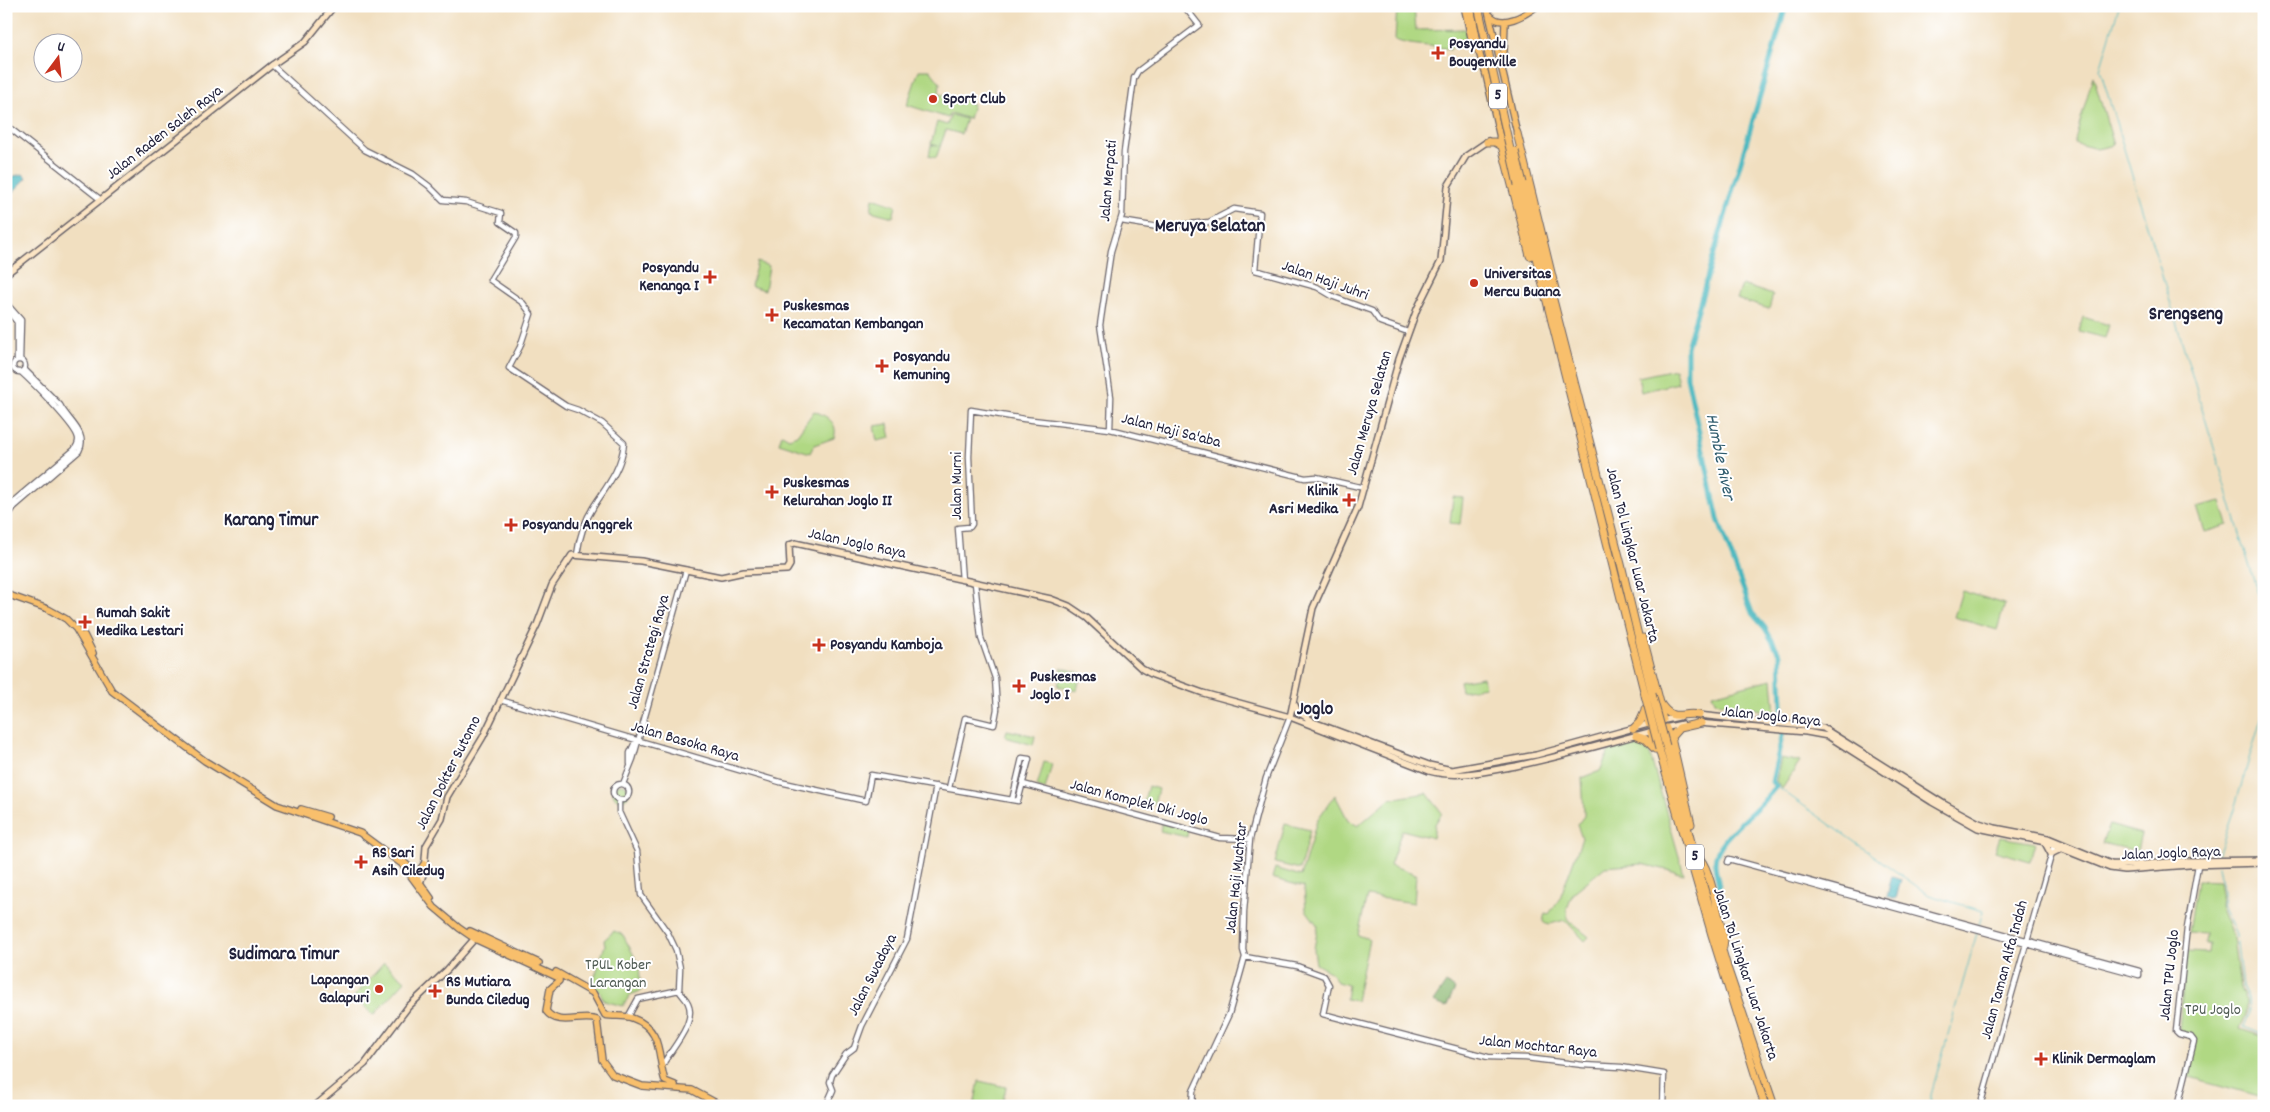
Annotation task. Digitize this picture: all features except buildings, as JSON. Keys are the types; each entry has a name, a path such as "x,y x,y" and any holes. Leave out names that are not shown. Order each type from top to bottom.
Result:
{"highway":[{"path":"1470,6 1479,52"},
{"name":"Jalan Tol Lingkar Luar Jakarta","path":"1478,6 1540,280 1586,440 1596,496 1626,585 1648,695"},
{"name":"Jalan Tol Lingkar Luar Jakarta","path":"1483,6 1507,121 1560,327 1648,695 1727,967 1774,1106"},
{"path":"1499,131 1531,261 1540,280"},
{"path":"1516,131 1550,267 1561,318 1560,327"},
{"path":"1488,141 1495,142 1502,147"},
{"path":"1596,496 1599,519 1649,724"},
{"path":"1626,585 1634,600 1663,720"},
{"path":"1645,709 1654,713 1660,706"},
{"path":"1660,706 1672,715 1699,715"},
{"path":"1645,709 1635,732 1645,739 1663,746"},
{"path":"1663,746 1676,730 1684,725 1701,723"},
{"path":"1663,746 1666,728"},
{"path":"1651,732 1663,746 1700,859 1727,967"},
{"name":"Jalan Tol Lingkar Luar Jakarta","path":"1663,746 1702,901 1765,1106"}],"main road":[{"name":"Jalan Raden Saleh Raya","path":"6,274 272,65 305,42 334,6"},
{"path":"1464,6 1472,42 1479,52 1499,131 1504,134 1516,131 1487,6"},
{"path":"1489,13 1496,20 1505,22 1537,6"},
{"path":"1500,65 1504,51 1505,22"},
{"path":"1488,141 1499,131"},
{"name":"Jalan Meruya Selatan","path":"1290,717 1313,608 1356,511 1364,488 1391,384 1408,332 1422,297 1441,261 1448,186 1466,156 1499,131"},
{"name":"Jalan Joglo Raya","path":"577,555 641,560 724,578 744,572 787,570 790,564 789,545 794,543 1062,602 1087,618 1147,672 1203,693 1313,722 1446,770 1461,772 1568,755 1615,742 1649,724 1699,715 1813,726 1831,731 1906,781 1942,809 1978,828 2054,843 2061,849 2097,864 2119,870 2217,862"},
{"path":"499,701 537,625 552,585 569,558 577,555"},
{"path":"6,592 52,606 75,622 110,683 122,696 232,780 277,805 360,832 393,856 421,885 442,911 476,938 577,983 593,993 602,1014 628,1017 638,1021 652,1034 659,1046 664,1077 662,1083 658,1085 625,1081"},
{"path":"1294,699 1298,712 1313,722"},
{"name":"Jalan Dokter Sutomo","path":"421,885 426,846 442,819 447,797 475,751 499,701"},
{"name":"Jalan Joglo Raya","path":"1290,717 1429,771 1446,775 1536,755 1612,735 1651,732 1701,723 1786,730 1830,737 1979,823 2054,843 2112,864 2264,861"},
{"path":"1732,717 1732,725"},
{"path":"163,728 230,775 271,798 365,831 399,856 421,885"},
{"path":"1612,735 1615,742"},
{"path":"2045,842 2050,854 2061,849"},
{"path":"413,872 419,870 424,864"},
{"path":"315,1106 365,1064 408,1007 447,970 476,938"},
{"path":"560,976 560,980 550,988 546,1012 560,1019 593,1018 598,1021 602,1059 610,1073 625,1081 647,1087 690,1089 727,1106"},
{"path":"547,998 560,984 577,983"},
{"path":"610,1073 603,1056 601,1027 604,1021 613,1016"},
{"path":"664,1077 668,1084 696,1087 727,1106"}],"street":[{"name":"Jalan Merpati","path":"1110,429 1111,402 1100,325 1110,251 1121,221 1124,152 1134,78 1138,72 1199,25 1184,6"},
{"path":"272,65 365,150 413,174 443,200 466,202 502,214 500,222 509,226 518,235 490,279 523,303 531,316 520,346 509,368 566,406 578,410 602,423 606,430 624,442 620,461 610,483 590,514 580,538 577,555"},
{"path":"6,125 74,177 100,200"},
{"name":"Jalan Haji Juhri","path":"1121,221 1158,227 1209,222 1234,209 1260,213 1254,268 1256,271 1317,287 1334,297 1372,311 1380,322 1408,332"},
{"path":"6,303 19,321 18,360 14,363 13,368 22,370 56,408 79,430 82,439 81,447 14,507 6,519"},
{"path":"6,308 19,321"},
{"path":"18,360 25,364 22,370"},
{"name":"Jalan Haji Sa'aba","path":"971,410 1024,419 1110,429 1305,478 1320,478 1364,488"},
{"name":"Jalan Murni","path":"962,580 958,528 972,525 969,463 971,410"},
{"path":"6,511 16,499 77,446 76,434 61,413"},
{"name":"Jalan Strategi Raya","path":"623,784 686,570"},
{"path":"949,788 965,718 994,725 997,709 995,678 982,638 975,583"},
{"name":"Jalan Basoka Raya","path":"499,701 780,782 866,801 871,775 936,786"},
{"name":"Jalan Haji Muchtar","path":"1192,1106 1194,1087 1229,1014 1245,957 1243,950 1244,911 1250,839 1266,778 1290,717"},
{"path":"936,786 949,788 1012,800 1018,801 1029,759 1022,758 1012,800"},
{"path":"623,784 629,793 627,798 619,800 614,797 613,791 616,786 623,784"},
{"name":"Jalan Komplek Dki Joglo","path":"1023,784 1220,838 1250,839"},
{"name":"Jalan Swadaya","path":"826,1106 833,1090 830,1082 832,1075 846,1054 854,1048 862,1026 907,939 936,786"},
{"path":"619,800 619,812 637,850 641,894 668,933 676,950 680,968 679,990 689,1005 689,1016 682,1036 670,1051 663,1064"},
{"name":"Jalan Taman Alfa Indah","path":"1980,1106 2054,843"},
{"path":"1977,928 1728,862 1728,860 2139,972 2139,975 2027,942"},
{"name":"Jalan TPU Joglo","path":"2178,1106 2194,1041 2176,1031 2187,928 2198,864"},
{"name":"Jalan Mochtar Raya","path":"1245,957 1297,966 1322,974 1329,985 1323,1014 1351,1023 1491,1058 1533,1059 1662,1074 1664,1076 1663,1106"},
{"path":"628,1017 638,999 679,990"}],"green space":[{"path":"1397,6 1414,6 1416,30 1465,29 1471,45 1453,45 1450,50 1408,44 1395,40"},
{"name":"Sport Club","path":"919,70 930,70 940,83 939,94 973,104 969,119 950,113 948,118 907,105"},
{"path":"2093,76 2114,145 2097,149 2074,143"},
{"path":"951,115 966,119 961,134 946,130 936,158 929,156 931,145 938,146 931,144 937,122 947,125"},
{"path":"873,198 896,206 893,217 871,211"},
{"path":"757,262 769,266 765,290 751,286"},
{"path":"1742,285 1773,295 1769,309 1737,299"},
{"path":"2083,317 2109,325 2105,338 2079,331"},
{"path":"1675,369 1678,383 1641,392 1638,377"},
{"path":"814,411 831,421 835,428 834,438 814,445 810,453 779,443 782,434 789,438 797,435"},
{"path":"888,424 891,438 877,441 874,426"},
{"path":"1453,497 1463,498 1460,524 1450,523"},
{"path":"2221,501 2228,525 2205,532 2197,507"},
{"path":"1962,591 2005,604 1997,630 1954,617"},
{"path":"1062,668 1081,673 1077,690 1058,686"},
{"path":"1483,677 1485,687 1461,691 1459,681"},
{"path":"1772,679 1775,715 1750,707 1715,702 1712,694"},
{"path":"1007,730 1035,736 1033,745 1005,737"},
{"path":"1639,740 1647,744 1684,874 1642,864 1605,867 1573,893 1567,909 1568,920 1589,937 1585,941 1565,920 1550,924 1543,922 1545,913 1549,914 1560,898 1582,838 1577,825 1584,816 1582,778 1600,771 1611,746"},
{"path":"1781,758 1800,762 1782,789 1776,781"},
{"path":"1044,762 1052,764 1045,790 1037,787"},
{"path":"618,784 624,784 629,789 627,798 618,800 613,795 613,789"},
{"path":"1148,786 1158,789 1154,804 1144,801"},
{"path":"1427,793 1442,813 1435,824 1433,838 1402,830 1390,865 1416,874 1414,903 1367,896 1358,935 1369,939 1356,1001 1346,999 1348,985 1337,982 1332,973 1316,964 1314,949 1318,926 1306,910 1304,887 1272,878 1275,868 1301,876 1317,820 1335,795 1348,820 1358,826 1389,799"},
{"path":"1162,823 1188,830 1187,837 1160,831"},
{"path":"1285,824 1310,830 1300,869 1275,863"},
{"path":"2109,825 2141,834 2137,851 2102,843"},
{"path":"2000,837 2035,843 2030,861 1995,851"},
{"name":"TPU Joglo","path":"2197,880 2219,881 2220,906 2233,938 2240,988 2246,1001 2246,1015 2240,1029 2264,1037 2263,1097 2186,1076 2195,1039 2180,1035 2179,1030 2186,952 2208,953 2209,944 2205,944 2206,934 2189,933"},
{"name":"TPUL Kober Larangan","path":"614,931 623,935 639,965 641,991 630,995 623,1006 604,1001 600,992 592,986 605,945 604,940"},
{"name":"Lapangan Galapuri","path":"384,963 405,981 374,1015 354,997"},
{"path":"1446,983 1455,989 1446,1007 1433,1002"},
{"path":"979,1081 1006,1087 1002,1106 974,1106"}],"water":[{"path":"23,174 27,178 12,193 6,187 6,178"},
{"path":"1892,876 1901,879 1896,899 1887,896"}],"waterway":[{"name":"Humble River","path":"1719,886 1715,863 1722,843 1776,786 1772,782 1783,732 1780,655 1765,628 1752,613 1718,519 1687,377 1687,347 1786,6"},
{"path":"2119,6 2100,69 2264,614"},
{"path":"2217,858 2232,816 2264,710"},
{"path":"1776,786 1929,895 1983,911 1979,925"},
{"path":"2218,866 2223,893 2222,905 2236,935 2242,987 2248,999 2249,1014 2244,1027 2264,1035"},
{"path":"1931,1106 1931,1094 1977,933"}],"place":[{"name":"Posyandu Bougenville","path":"1438,53"},
{"name":"Sport Club","path":"933,99"},
{"name":"Posyandu Kenanga I","path":"710,277"},
{"name":"Universitas Mercu Buana","path":"1474,283"},
{"name":"Puskesmas Kecamatan Kembangan","path":"772,315"},
{"name":"Posyandu Kemuning","path":"882,366"},
{"name":"Puskesmas Kelurahan Joglo II","path":"772,492"},
{"name":"Klinik Asri Medika","path":"1349,500"},
{"name":"Posyandu Anggrek","path":"511,525"},
{"name":"Rumah Sakit Medika Lestari","path":"85,622"},
{"name":"Posyandu Kamboja","path":"819,645"},
{"name":"Puskesmas Joglo I","path":"1019,686"},
{"name":"RS Sari Asih Ciledug","path":"361,862"},
{"name":"Lapangan Galapuri","path":"379,989"},
{"name":"RS Mutiara Bunda Ciledug","path":"435,991"},
{"name":"Klinik Dermaglam","path":"2041,1059"}],"district":[{"name":"Meruya Selatan","path":"1210,227"},
{"name":"Srengseng","path":"2186,315"},
{"name":"Karang Timur","path":"271,521"},
{"name":"Joglo","path":"1315,710"},
{"name":"Sudimara Timur","path":"284,955"}]}
